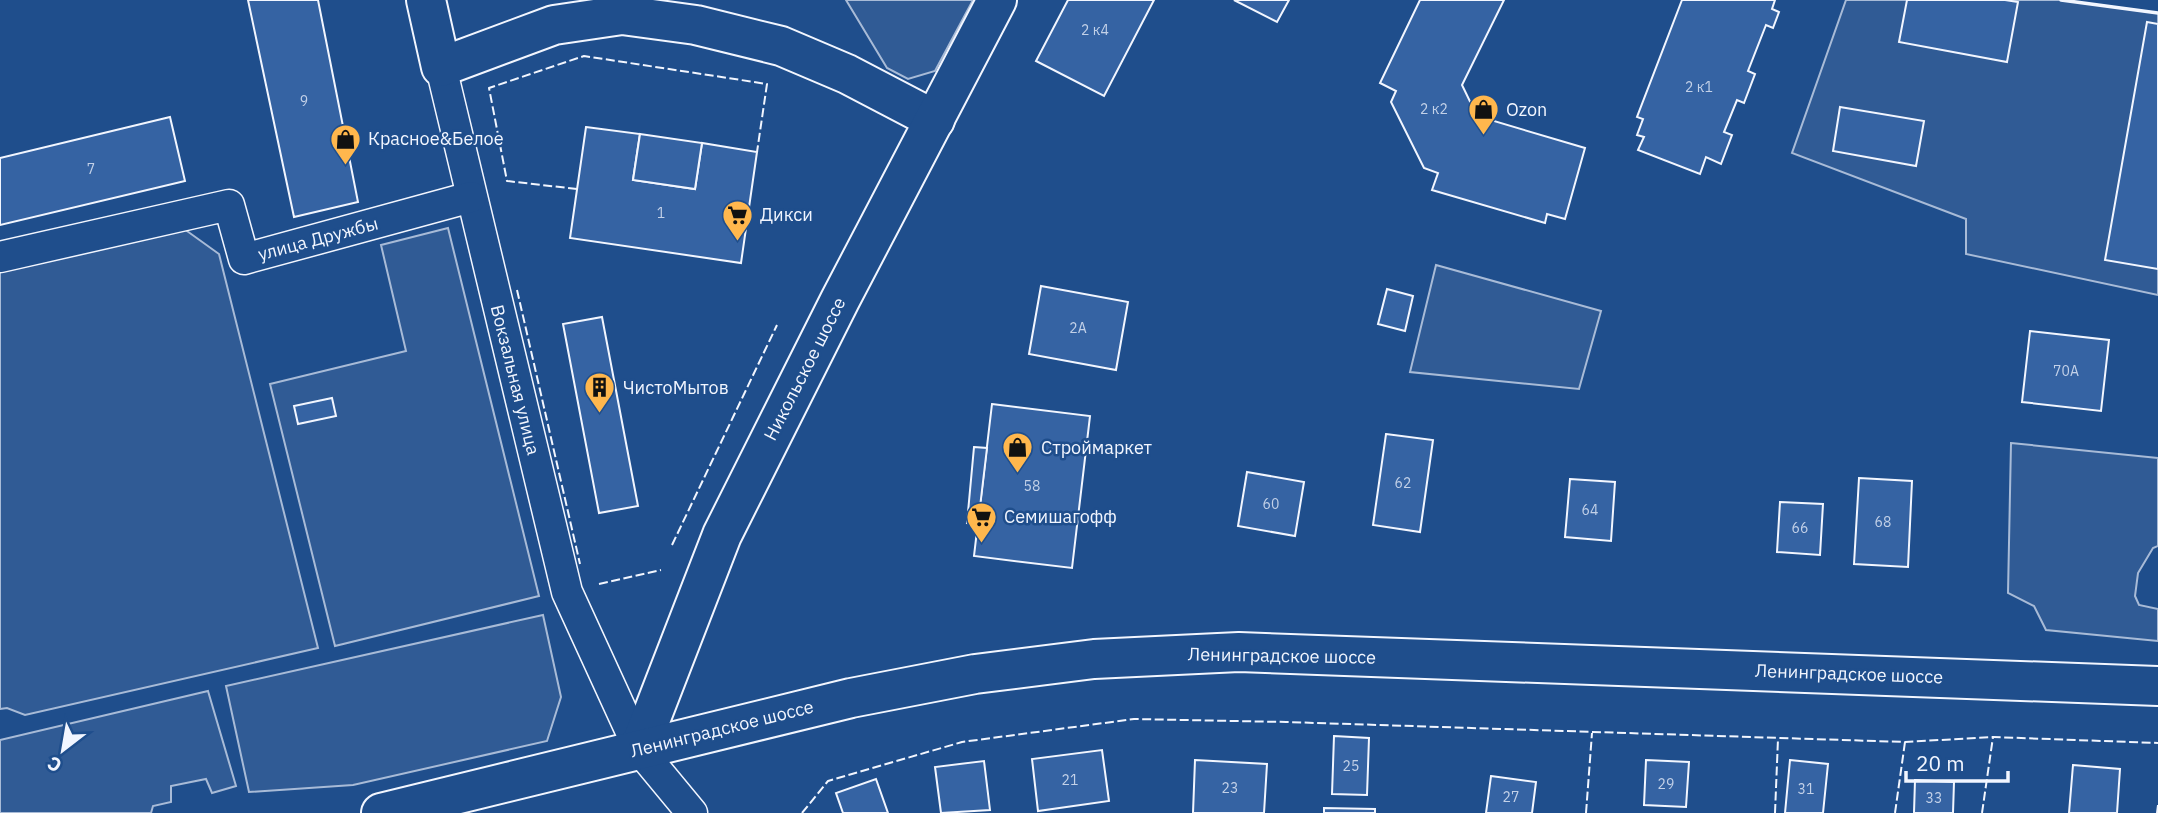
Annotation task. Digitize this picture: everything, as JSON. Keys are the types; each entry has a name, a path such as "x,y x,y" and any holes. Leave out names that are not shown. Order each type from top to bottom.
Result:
{"main road":[{"name":"Вокзальная улица","path":"426,0 441,66"},
{"name":"Никольское шоссе","path":"639,749 722,535 840,300 997,0"},
{"path":"441,66 554,25 622,15 696,25 781,46 847,74 935,120"},
{"name":"Ленинградское шоссе","path":"380,813 851,698 975,674 1094,659 1239,652 2158,686"}],"street":[{"name":"Вокзальная улица","path":"441,66 567,592 639,749 692,813"},
{"name":"улица Дружбы","path":"0,257 229,205 244,259 471,197"}],"shaded area":[{"path":"846,0 973,0 935,71 908,79 887,68"},
{"path":"1846,0 2061,0 2158,13 2158,295 1966,254 1966,219 1792,153"},
{"path":"180,226 219,254 318,648 25,715 7,708 0,709 0,272"},
{"path":"448,228 539,596 335,646 270,384 406,351 381,245"},
{"path":"1436,265 1601,311 1579,389 1410,372"},
{"path":"2011,443 2158,458 2158,546 2153,548 2138,573 2135,596 2139,605 2158,609 2158,641 2046,630 2034,606 2008,593"},
{"path":"543,615 561,697 547,741 353,785 249,792 226,686"},
{"path":"208,691 236,786 212,793 206,779 171,786 171,802 153,806 151,813 0,813 0,740"}],"building":[{"path":"248,0 318,0 358,202 294,217"},
{"path":"1068,0 1154,0 1104,96 1036,61"},
{"path":"1234,0 1289,0 1277,22"},
{"path":"1420,0 1504,0 1462,85 1477,116 1585,148 1565,219 1547,214 1545,223 1432,190 1438,173 1424,168 1391,102 1396,91 1380,83"},
{"path":"1682,0 1775,0 1772,9 1779,12 1773,28 1766,25 1748,71 1755,74 1744,103 1737,100 1724,132 1732,135 1721,164 1706,157 1700,174 1638,150 1644,137 1637,135 1643,119 1637,117"},
{"path":"1907,0 2018,2 2007,62 1899,42"},
{"path":"2147,22 2158,24 2158,269 2105,260"},
{"path":"1840,107 1924,121 1916,166 1833,151"},
{"path":"170,117 185,181 0,225 0,158"},
{"path":"586,127 640,134 633,180 695,189 702,143 757,152 741,263 570,238"},
{"path":"640,134 702,143 695,189 633,180"},
{"path":"1041,286 1128,302 1116,370 1029,354"},
{"path":"1387,289 1413,296 1405,331 1378,324"},
{"name":"ЧистоМытов","path":"602,317 638,506 599,513 563,324"},
{"path":"2030,331 2109,340 2101,411 2022,402"},
{"path":"332,398 336,416 298,424 294,406"},
{"path":"992,404 1090,416 1072,568 974,556"},
{"path":"1386,434 1433,440 1420,532 1373,525"},
{"path":"974,447 987,448 978,524 967,523"},
{"path":"1247,472 1304,482 1295,536 1238,526"},
{"path":"1859,478 1912,481 1908,567 1854,564"},
{"path":"1570,479 1615,482 1611,541 1565,537"},
{"path":"1780,502 1823,504 1820,555 1777,552"},
{"path":"1334,736 1369,738 1367,795 1332,794"},
{"path":"1102,750 1109,801 1038,811 1032,759"},
{"path":"1195,760 1267,764 1264,813 1193,813"},
{"path":"1646,760 1689,762 1686,807 1644,805"},
{"path":"1790,760 1828,764 1823,813 1785,813"},
{"path":"984,761 990,810 941,813 935,767"},
{"path":"2073,765 2120,769 2117,813 2069,813"},
{"path":"1491,776 1536,782 1532,813 1486,813"},
{"path":"876,779 888,813 843,813 836,793"},
{"path":"1915,780 1954,782 1953,813 1914,813"},
{"path":"1324,808 1375,809 1375,813 1324,813"}],"fence":[{"path":"577,189 507,181 489,88 584,56 767,84 757,152"},
{"path":"517,290 580,564"},
{"path":"672,545 777,325"},
{"path":"599,584 661,570"},
{"path":"802,813 828,781 962,742 1134,719 1905,742 1993,737 2158,743"},
{"path":"1586,813 1592,733"},
{"path":"1982,813 1993,737"},
{"path":"1775,813 1778,739"},
{"path":"1895,813 1905,742"},
{"path":"2157,813 2158,805"}],"wall":[{"path":"2061,0 2158,13"}],"place":[{"name":"Ozon","path":"1483,137"},
{"name":"Красное&Белое","path":"345,166"},
{"name":"Дикси","path":"737,242"},
{"name":"ЧистоМытов","path":"600,415"},
{"name":"Строймаркет","path":"1018,475"},
{"name":"Семишагофф","path":"981,544"}]}
